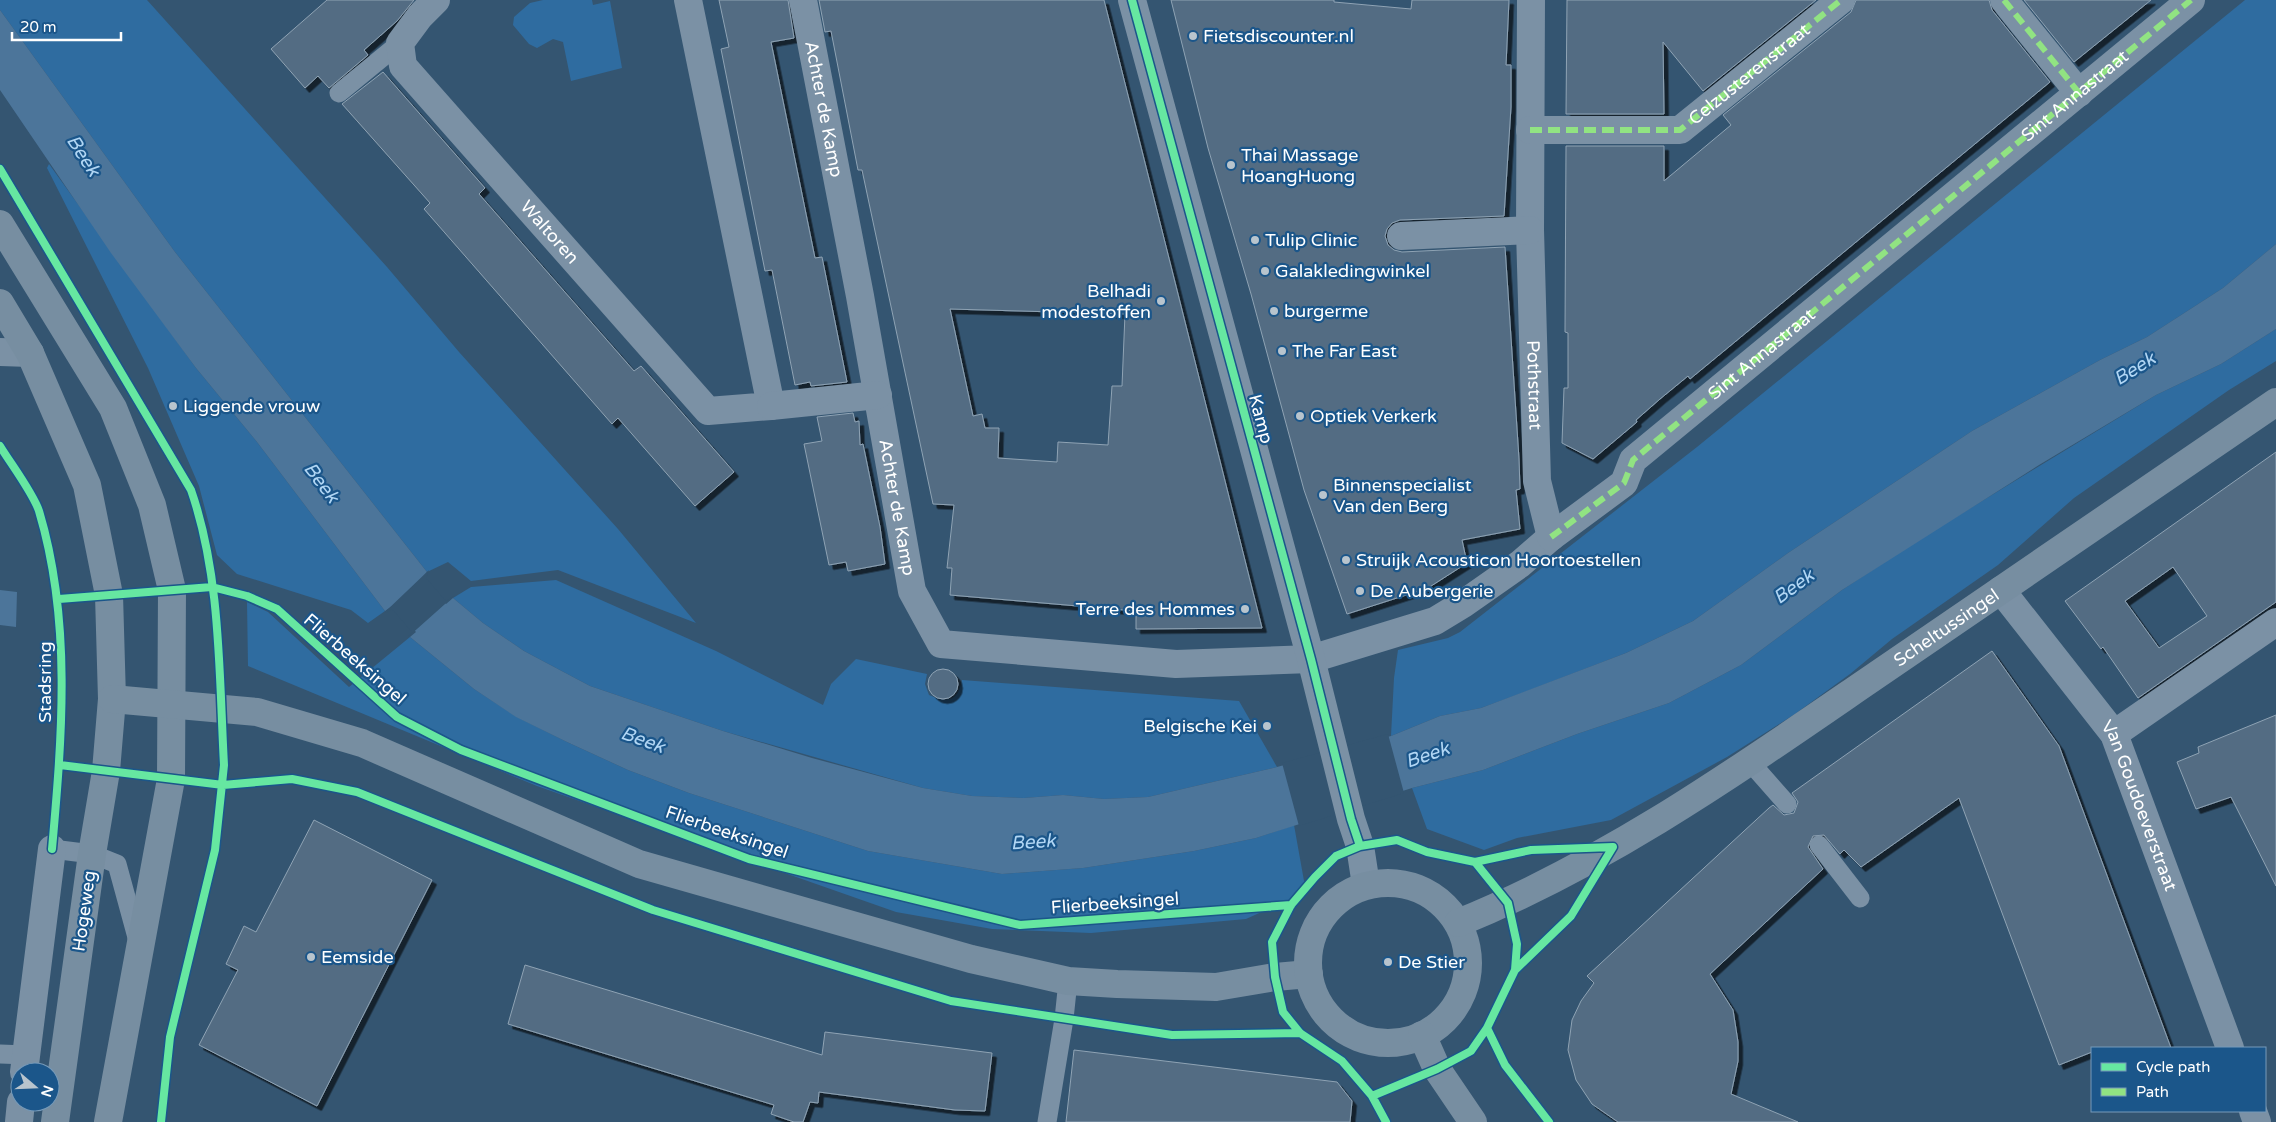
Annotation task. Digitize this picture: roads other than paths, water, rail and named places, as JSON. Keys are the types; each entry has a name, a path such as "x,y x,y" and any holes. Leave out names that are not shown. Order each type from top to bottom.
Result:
{"street":[{"path":"400,43 420,16 436,0"},
{"path":"688,0 771,406"},
{"name":"Achter de Kamp","path":"803,0 878,395 912,590 940,644 1176,664 1311,659"},
{"name":"Kamp","path":"1132,0 1311,659 1351,819 1360,846 1366,885"},
{"name":"Pothstraat","path":"1531,0 1530,230 1537,481 1551,537"},
{"name":"Celzusterenstraat","path":"1530,130 1680,130 1841,0"},
{"path":"2004,0 2079,93"},
{"name":"Sint Annastraat","path":"1311,659 1435,621 1520,564 1551,537 1624,483 1633,460 2191,0"},
{"name":"Waltoren","path":"400,43 403,66 708,411 878,395"},
{"path":"0,224 113,408 152,505 172,590 171,779 108,1122"},
{"path":"1401,236 1530,230"},
{"path":"0,302 30,353 87,485 109,595 112,699 257,712 362,743 639,864 971,959 1068,981 1216,988 1275,977 1309,974"},
{"path":"0,352 30,353"},
{"name":"Scheltussingel","path":"1458,924 1520,897 1651,826 1750,762 2276,402"},
{"name":"Van Goudoeverstraat","path":"2001,590 2114,734 2230,1047"},
{"path":"2114,734 2276,622"},
{"name":"Hogeweg","path":"55,1122 92,854 106,771 112,699"},
{"path":"17,1060 52,850"},
{"path":"1393,882 1419,888 1441,903 1458,924 1466,945 1468,960 1464,991 1453,1011 1436,1027 1422,1036 1394,1043 1370,1041 1348,1033 1330,1018 1316,999 1309,974 1309,948 1320,920 1340,898 1366,885 1393,882"},
{"path":"1422,1036 1437,1069 1473,1122"}],"lane":[{"path":"339,93 400,43"},
{"path":"1750,762 1787,804"},
{"path":"1819,845 1860,898"},
{"path":"52,850 92,854 116,864 140,947"},
{"path":"1047,1122 1064,1020 1068,981"}],"water":[{"name":"Beek","path":"0,10 175,252 427,572 422,578 446,604 453,598 483,623 524,651 590,686 723,731 812,758 923,788 972,796 1024,798 1063,795 1104,799 1148,797 1277,767 1391,736 1440,716 1481,708 1626,653 1693,621 1788,553 1972,431 2100,360 2147,337 2223,288 2276,244 2276,329 2221,364 2156,395 2039,465 1842,590 1741,665 1669,703 1577,734 1483,770 1412,788 1256,838 1194,851 1083,868 1002,874 868,851 689,793 628,770 516,717 474,689 410,637 416,632 392,606 385,611 257,442 196,368 111,253 0,90"},
{"path":"0,590 17,592 16,627 0,625"}],"place":[{"name":"Fietsdiscounter.nl","path":"1193,36"},
{"name":"Thai Massage HoangHuong","path":"1231,165"},
{"name":"Tulip Clinic","path":"1255,240"},
{"name":"Galakledingwinkel","path":"1265,271"},
{"name":"Belhadi modestoffen","path":"1161,301"},
{"name":"burgerme","path":"1274,311"},
{"name":"The Far East","path":"1282,351"},
{"name":"Liggende vrouw","path":"173,406"},
{"name":"Optiek Verkerk","path":"1300,416"},
{"name":"Binnenspecialist Van den Berg","path":"1323,495"},
{"name":"Struijk Acousticon Hoortoestellen","path":"1346,560"},
{"name":"De Aubergerie","path":"1360,591"},
{"name":"Terre des Hommes","path":"1245,609"},
{"name":"Belgische Kei","path":"1267,726"},
{"name":"Eemside","path":"311,957"},
{"name":"De Stier","path":"1388,962"}]}
